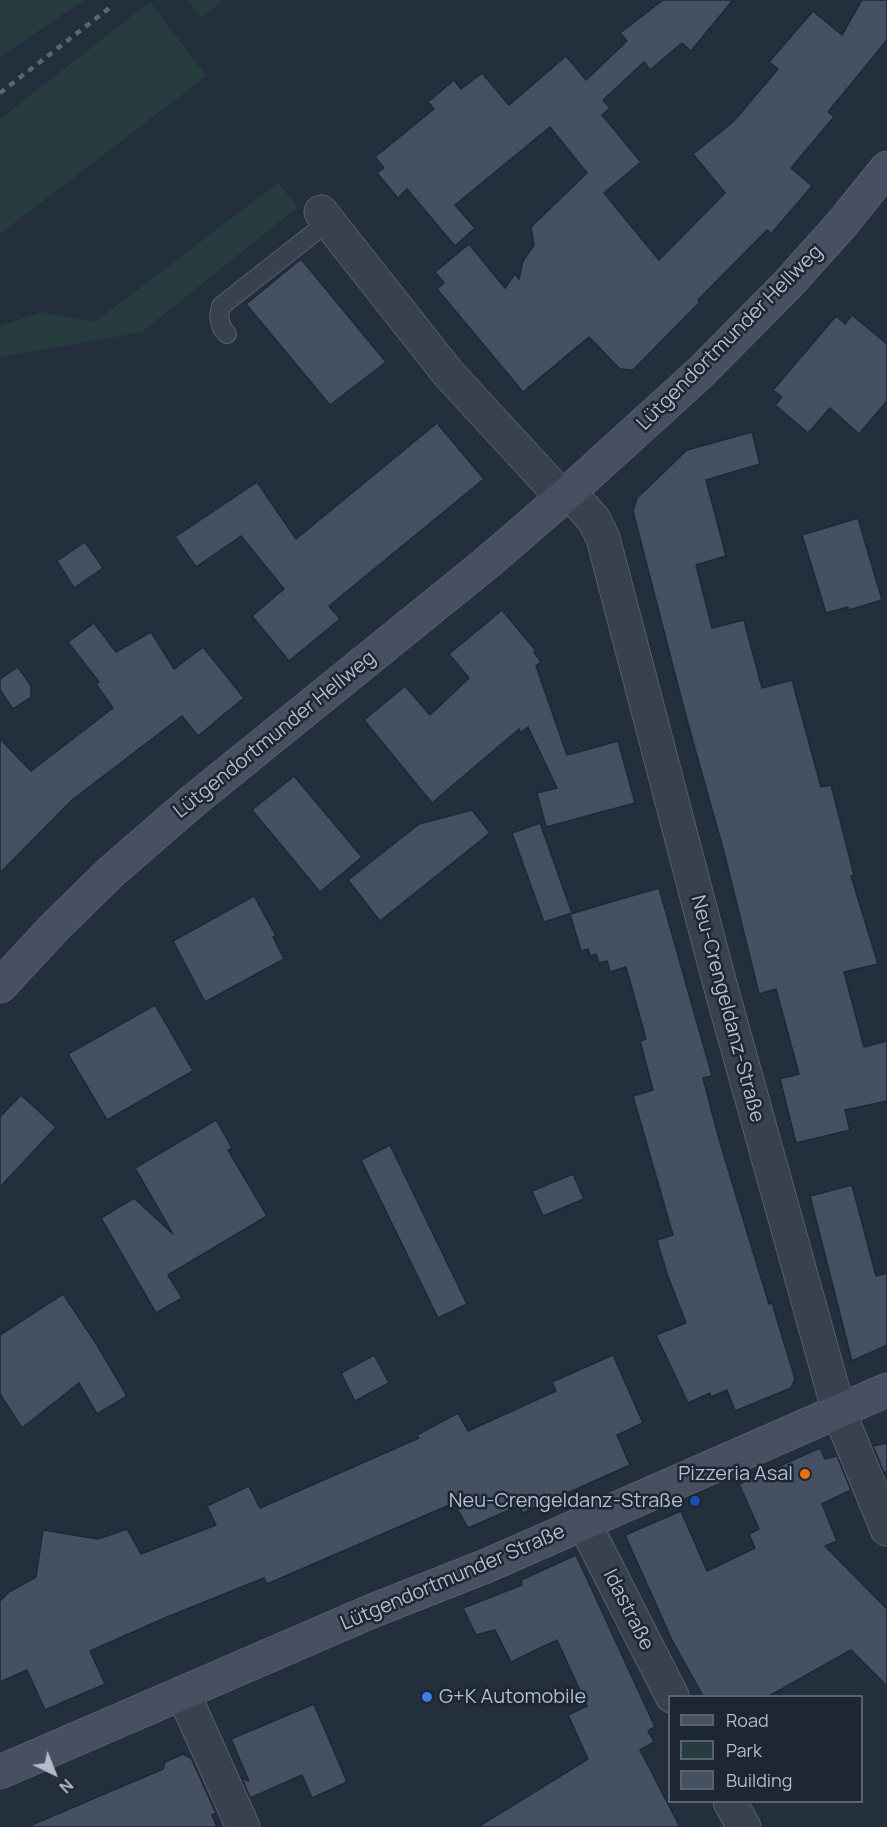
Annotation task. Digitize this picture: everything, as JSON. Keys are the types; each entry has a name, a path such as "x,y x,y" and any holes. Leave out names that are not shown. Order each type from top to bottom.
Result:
{"main road":[{"name":"Lütgendortmunder Hellweg","path":"0,986 111,872 194,801 488,562 566,495 701,372 788,284 841,225 887,168"},
{"name":"Lütgendortmunder Straße","path":"0,1772 372,1611 584,1524 887,1390"}],"street":[{"path":"325,216 448,373 566,495"},
{"name":"Neu-Crengeldanz-Straße","path":"566,495 594,520 603,538 718,977 839,1412 887,1529"},
{"name":"Idastraße","path":"584,1524 671,1695"},
{"path":"183,1693 243,1827"},
{"path":"731,1803 744,1827"}],"lane":[{"path":"227,334 222,328 219,317 221,306 325,216"}],"green space":[{"path":"0,0 84,0 0,57"},
{"path":"187,0 223,0 202,18"},
{"path":"150,2 206,76 0,234 0,119"},
{"path":"278,183 298,207 142,332 0,357 0,326 42,312 95,322"}],"building":[{"path":"663,0 733,0 691,51 682,43 650,70 644,62 603,100 610,108 602,115 641,162 604,193 659,260 725,193 693,154 733,122 778,69 769,62 813,11 842,35 862,0 887,0 887,40 828,112 834,117 791,168 812,186 771,234 767,230 633,370 620,369 589,337 523,392 437,289 444,283 435,272 469,244 505,288 515,274 519,279 523,261 534,245 531,227 587,173 550,127 455,205 475,228 455,246 407,189 398,198 377,173 384,168 375,157 434,109 428,102 454,80 461,89 482,73 509,105 566,56 586,80 627,41 620,33"},
{"path":"301,259 386,362 330,405 246,304"},
{"path":"852,315 887,344 887,401 859,434 830,408 808,433 775,405 782,397 773,390 836,316 845,324"},
{"path":"437,423 484,479 329,606 340,619 289,661 252,616 284,589 241,536 196,567 175,537 257,482 296,539"},
{"path":"752,432 760,464 706,480 726,556 696,565 712,628 744,620 762,688 792,680 821,787 831,785 854,875 851,876 878,964 844,972 864,1047 887,1041 887,1101 845,1110 850,1130 796,1143 780,1079 799,1074 776,989 759,994 725,856 633,511 637,498 687,450"},
{"path":"858,518 882,600 849,610 848,607 826,613 802,535"},
{"path":"85,542 103,568 74,588 57,561"},
{"path":"502,610 536,651 534,652 541,662 536,666 567,755 618,741 635,803 546,827 537,793 557,788 528,727 520,733 519,729 432,803 364,720 405,686 430,715 469,678 449,654"},
{"path":"94,623 116,652 151,632 174,669 203,647 244,698 198,736 182,716 72,800 0,873 0,739 31,771 113,708 96,684 99,682 68,642"},
{"path":"18,667 31,686 31,697 13,709 0,690 0,679"},
{"path":"294,776 362,857 320,892 252,810"},
{"path":"472,810 490,833 380,921 348,880 419,824"},
{"path":"540,823 572,913 544,922 512,833"},
{"path":"659,888 712,1076 703,1078 719,1139 769,1304 772,1303 795,1379 791,1388 735,1411 727,1390 711,1397 710,1393 688,1403 656,1335 686,1323 657,1240 673,1235 633,1096 653,1090 640,1041 646,1039 626,967 610,972 607,961 599,963 596,954 590,956 588,949 581,951 570,914"},
{"path":"254,896 276,936 273,937 284,959 205,1002 173,941"},
{"path":"155,1005 193,1071 107,1120 68,1054"},
{"path":"21,1095 56,1127 0,1187 0,1117"},
{"path":"216,1120 232,1148 228,1150 267,1216 168,1275 182,1298 156,1313 101,1218 134,1198 173,1234 135,1168"},
{"path":"390,1145 467,1304 438,1318 361,1160"},
{"path":"573,1174 584,1199 543,1216 532,1191"},
{"path":"852,1185 876,1276 887,1273 887,1345 852,1361 810,1196"},
{"path":"63,1294 127,1396 97,1414 79,1383 22,1428 0,1394 0,1335"},
{"path":"374,1355 389,1383 355,1401 341,1373"},
{"path":"613,1355 643,1423 617,1435 630,1465 523,1513 519,1506 468,1528 454,1503 267,1584 264,1578 167,1617 90,1651 105,1684 45,1710 27,1670 0,1682 0,1601 9,1592 36,1577 43,1530 98,1539 127,1529 141,1554 216,1525 207,1506 249,1486 260,1508 419,1438 417,1435 458,1413 468,1431 556,1391 552,1382"},
{"path":"887,1443 887,1471 884,1473 873,1446"},
{"path":"820,1448 825,1459 837,1456 851,1490 822,1504 837,1541 825,1546 887,1609 887,1686 851,1650 771,1695 702,1695 672,1640 625,1535 681,1511 707,1571 755,1548 749,1534 759,1529 739,1484"},
{"path":"576,1555 655,1727 648,1731 654,1742 640,1750 680,1827 478,1827 588,1759 568,1715 587,1706 557,1640 511,1662 495,1630 476,1635 463,1608 522,1585 521,1580"},
{"path":"314,1704 347,1782 312,1798 302,1775 250,1798 242,1778 249,1781 231,1739"},
{"path":"183,1754 191,1758 216,1813 212,1815 217,1827 27,1827 163,1769 165,1762"}],"railway":[{"path":"0,93 112,6"}],"place":[{"name":"Pizzeria Asal","path":"805,1474"},
{"name":"Neu-Crengeldanz-Straße","path":"695,1501"},
{"name":"G+K Automobile","path":"427,1697"}]}
